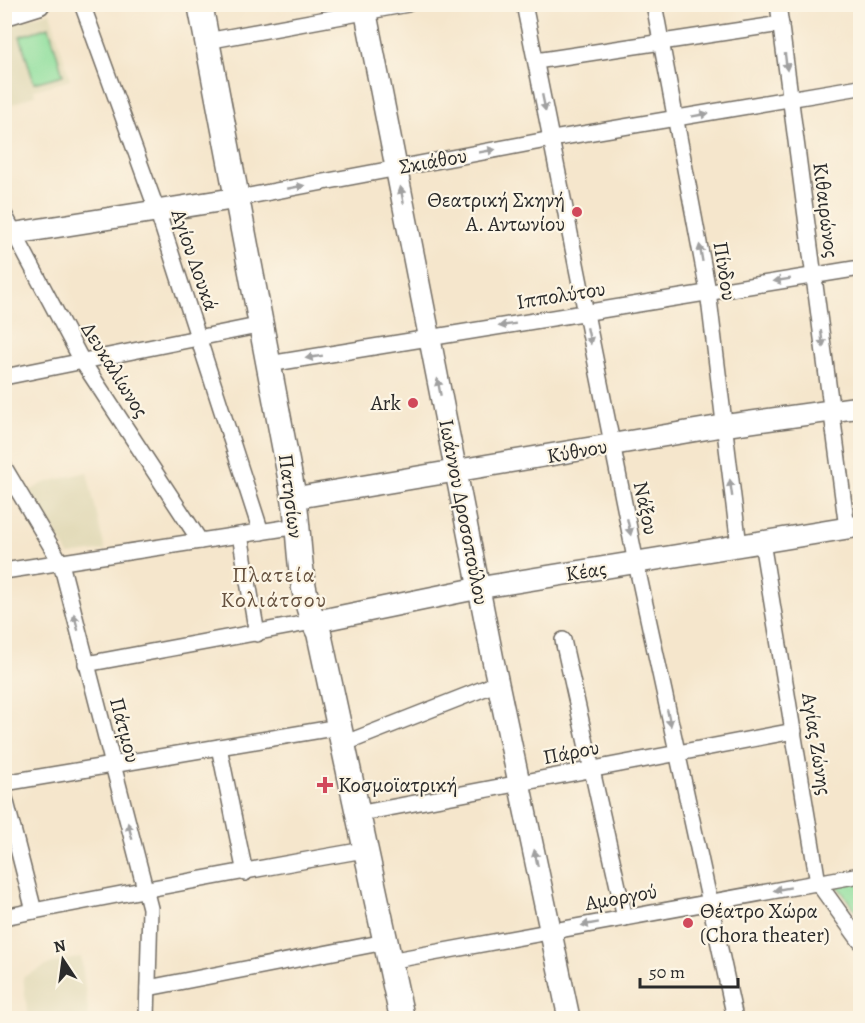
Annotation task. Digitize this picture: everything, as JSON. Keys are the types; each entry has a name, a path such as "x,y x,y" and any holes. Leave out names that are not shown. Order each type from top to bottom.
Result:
{"main road":[{"name":"Πατησίων","path":"200,4 294,498 298,526 296,540 313,622 319,633 402,1018"}],"street":[{"path":"4,15 39,4"},
{"name":"Αγίου Λουκά","path":"82,4 157,212 261,532"},
{"path":"207,41 364,8 408,4"},
{"name":"Νάξου","path":"524,4 636,562 735,1018"},
{"name":"Πίνδου","path":"654,4 708,291 722,426 739,546"},
{"name":"Κιθαιρώνος","path":"778,4 831,412 854,527"},
{"name":"Ιωάννου Δροσοπούλου","path":"364,8 498,683 569,1018"},
{"path":"536,61 782,24"},
{"name":"Σκιάθου","path":"8,227 157,212 552,139 861,87"},
{"name":"Δευκαλίωνος","path":"8,227 82,361 200,541"},
{"name":"Ιππολύτου","path":"269,364 861,268"},
{"path":"4,377 262,325"},
{"name":"Κύθνου","path":"294,498 722,426 861,408"},
{"name":"Πάτμου","path":"4,467 61,562 150,909 147,1018"},
{"path":"4,572 298,526"},
{"name":"Κέας","path":"313,622 480,588 854,527"},
{"path":"240,535 257,634"},
{"name":"Αγίας Ζώνης","path":"762,542 818,883 861,941"},
{"path":"86,664 313,622"},
{"path":"563,640 625,918"},
{"path":"4,783 219,747 341,735 498,683"},
{"name":"Πάρου","path":"357,814 794,731"},
{"path":"219,747 245,873"},
{"path":"4,794 34,911"},
{"path":"4,917 145,888 245,873 364,850"},
{"name":"Αμοργού","path":"148,988 287,963 551,931 861,875"}],"shaded area":[{"path":"50,12 70,80 34,90 35,95 5,107 5,26"},
{"path":"87,472 105,550 69,555 30,491 44,483"},
{"path":"81,957 89,1018 28,1018 23,977 52,963"}],"green space":[{"path":"49,27 63,75 34,83 20,36"},
{"path":"860,876 860,917 834,881"}],"place":[{"name":"Θεατρική Σκηνή Α. Αντωνίου","path":"577,212"},
{"name":"Ark","path":"413,403"},
{"name":"Κοσμοϊατρική","path":"325,785"},
{"name":"Θέατρο Χώρα (Chora theater)","path":"688,923"}],"district":[{"name":"Πλατεία Κολιάτσου","path":"274,586"}]}
